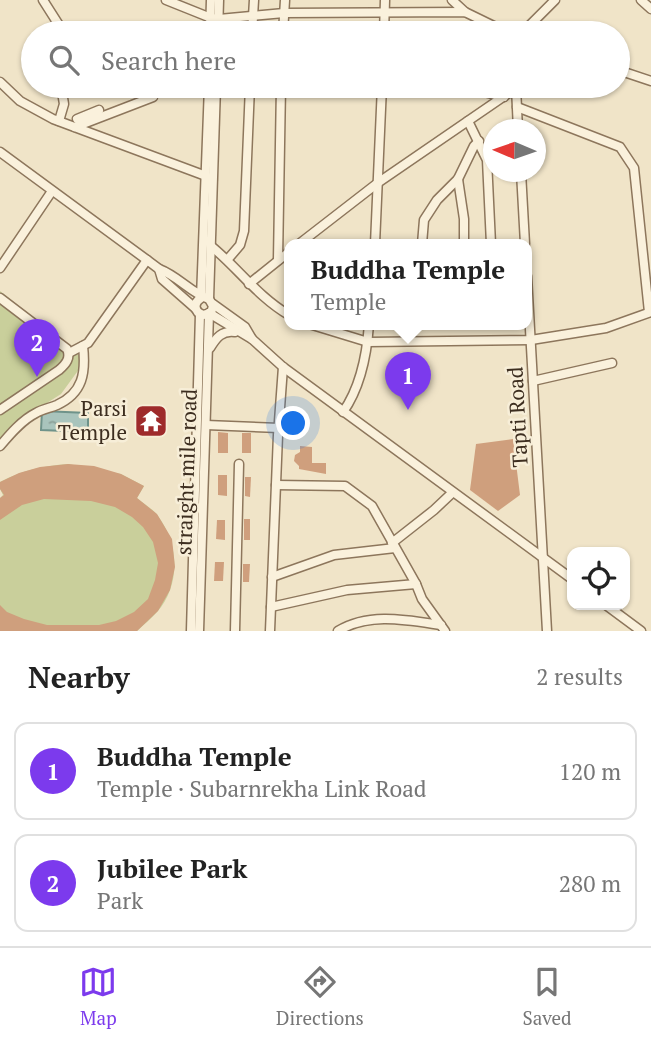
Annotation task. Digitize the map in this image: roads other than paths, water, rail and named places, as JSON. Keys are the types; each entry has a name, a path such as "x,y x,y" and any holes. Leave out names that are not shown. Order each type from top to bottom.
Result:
{"street":[{"path":"43,0 56,21"},
{"path":"169,0 215,19 253,18 284,13 465,12"},
{"path":"211,0 215,19"},
{"path":"215,19 219,0"},
{"path":"253,21 254,0"},
{"path":"284,21 285,0"},
{"path":"385,0 385,21"},
{"path":"452,0 465,12 483,21"},
{"path":"534,21 555,0"},
{"path":"641,0 651,9"},
{"path":"630,74 651,81"},
{"path":"0,82 20,101 59,121 76,123 206,176"},
{"path":"59,121 63,98"},
{"path":"76,123 150,98"},
{"name":"straight mile road","path":"191,631 202,312 208,300 206,176 209,98"},
{"path":"208,300 216,98"},
{"path":"228,259 240,245 244,231 250,98"},
{"path":"249,284 282,255 281,98"},
{"path":"375,239 382,98"},
{"path":"305,239 379,182 502,98"},
{"path":"517,98 518,119"},
{"path":"329,330 368,342 531,340 606,328 650,312 635,168 620,147 517,107"},
{"path":"76,123 99,110"},
{"path":"468,121 487,160 491,239"},
{"path":"422,239 424,219 437,200 458,180 479,141"},
{"path":"0,152 159,269 170,273 245,327 252,339 283,367 567,575"},
{"path":"458,180 464,239"},
{"path":"522,182 525,239"},
{"path":"0,268 52,191"},
{"path":"211,246 228,259 249,284 284,311"},
{"path":"0,410 59,370 65,364 69,353 88,343 148,260"},
{"path":"159,269 162,279 202,312 252,339"},
{"path":"0,298 69,353"},
{"name":"straight mile road","path":"199,631 208,350 202,312 196,302 208,300"},
{"path":"343,412 352,399 368,342 369,330"},
{"name":"Tapti Road","path":"530,330 547,631"},
{"path":"208,350 221,334 231,331 238,333"},
{"path":"0,446 32,415 54,407 74,394 80,386 86,366 83,346"},
{"path":"533,381 612,363"},
{"path":"270,631 283,367"},
{"path":"206,425 279,428"},
{"path":"235,631 239,464"},
{"path":"276,485 345,486 372,506 422,599 443,628"},
{"path":"272,577 334,555 393,545 452,493"},
{"path":"271,607 347,590 416,584"},
{"path":"613,610 640,631"},
{"path":"338,631 348,625 384,618 443,628"}],"water":[{"path":"42,411 88,413 88,432 41,430"}],"place":[{"name":"Jubilee Park","path":"37,377"},
{"name":"Buddha Temple","path":"408,410"},
{"name":"Parsi Temple","path":"151,421"}]}
